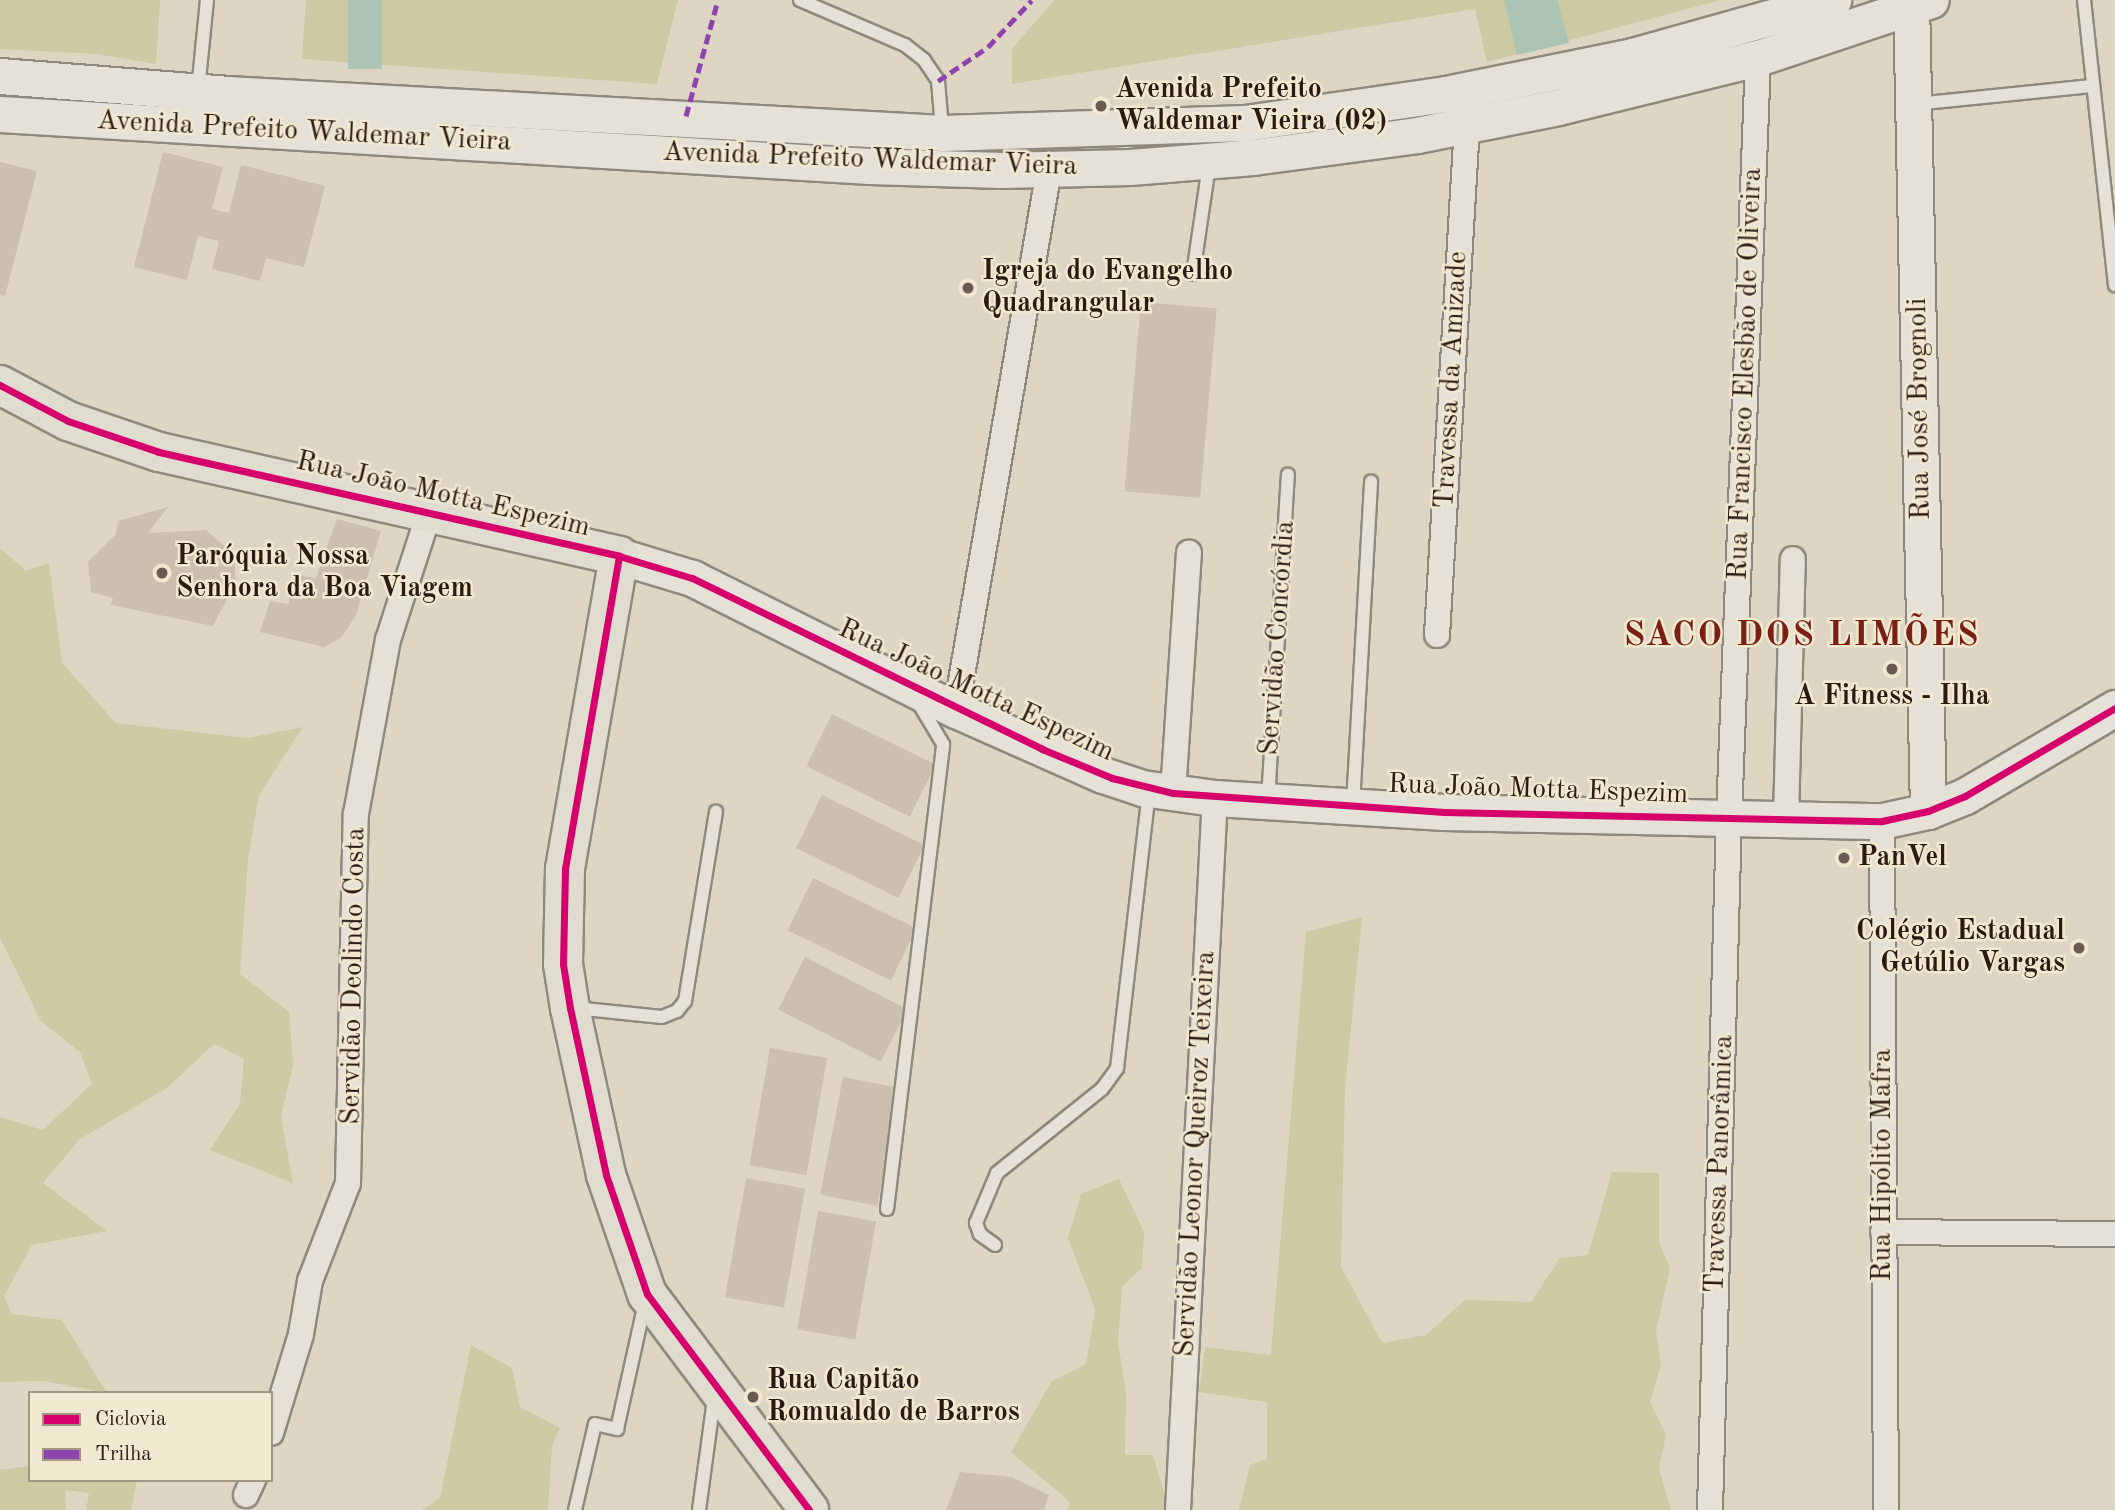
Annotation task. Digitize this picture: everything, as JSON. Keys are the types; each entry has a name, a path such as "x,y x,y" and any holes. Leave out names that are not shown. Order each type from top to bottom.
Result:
{"main road":[{"name":"Avenida Prefeito Waldemar Vieira","path":"0,114 206,109 943,133 1245,123 1446,94 1632,56 1833,0"},
{"name":"Avenida Prefeito Waldemar Vieira","path":"0,76 206,109 869,166 1049,170 1201,162 1466,125 1758,58 1918,3"},
{"name":"Rua José Brognoli","path":"1918,3 1913,104 1928,811"},
{"path":"1190,125 1201,162"},
{"name":"Rua João Motta Espezim","path":"0,385 68,421 125,442 428,516 619,556 692,578 956,710 1102,775 1161,791 1215,798 1444,812 1882,821 1928,811 2002,776 2115,708"},
{"path":"619,556 565,869 563,964 570,1008 606,1175 647,1294 809,1510"}],"street":[{"name":"Rua Francisco Elesbão de Oliveira","path":"1729,817 1758,58"},
{"name":"Travessa da Amizade","path":"1437,635 1466,125"},
{"path":"956,710 1049,170"},
{"name":"Servidão Deolindo Costa","path":"273,1426 301,1335 310,1282 348,1183 356,814 388,640 428,516"},
{"path":"1161,791 1189,553"},
{"path":"1786,819 1793,559"},
{"name":"Servidão Leonor Queiroz Teixeira","path":"1178,1510 1215,798"},
{"name":"Travessa Panorâmica","path":"1710,1510 1729,817"},
{"name":"Rua Hipólito Mafra","path":"1882,821 1886,1510"},
{"path":"1883,1232 2115,1234"}],"lane":[{"path":"206,109 207,0"},
{"path":"800,0 905,45 924,60 939,81 943,133"},
{"path":"2084,0 2115,285"},
{"path":"1913,104 2093,86"},
{"path":"1193,274 1201,162"},
{"name":"Servidão Concórdia","path":"1268,800 1288,475"},
{"path":"1353,805 1371,482"},
{"path":"887,1209 943,744 909,687"},
{"path":"995,1245 981,1234 976,1223 997,1173 1102,1089 1117,1068 1161,791"},
{"path":"570,1008 662,1017 677,1011 685,1001 716,812"},
{"path":"575,1510 595,1424 617,1429 647,1294"},
{"path":"699,1510 716,1388"}],"shaded area":[{"path":"0,0 160,0 156,64 97,54 0,49"},
{"path":"306,0 678,0 657,84 302,59"},
{"path":"348,0 382,0 382,69 348,69"},
{"path":"1054,0 1721,0 1487,62 1475,9 1012,84 1012,49"},
{"path":"1504,0 1557,0 1569,43 1517,55"},
{"path":"0,548 26,571 49,563 62,663 116,723 248,738 303,727 259,795 248,859 240,974 289,1012 293,1065 281,1117 293,1183 210,1150 240,1104 244,1059 214,1044 167,1088 80,1139 43,1183 107,1231 32,1245 4,1296 12,1314 62,1320 106,1391 43,1381 0,1382 0,1117 43,1130 92,1084 80,1052 41,1021 0,938"},
{"path":"1362,917 1345,1088 1341,1267 1382,1343 1426,1335 1465,1300 1531,1302 1560,1258 1588,1255 1612,1172 1659,1173 1659,1242 1670,1268 1656,1331 1661,1365 1650,1402 1666,1434 1659,1469 1671,1510 1239,1510 1250,1465 1267,1459 1267,1402 1199,1392 1205,1347 1271,1355 1306,932"},
{"path":"1119,1179 1144,1232 1142,1268 1122,1287 1118,1342 1126,1392 1125,1455 1153,1455 1169,1510 1067,1510 1070,1502 1011,1452 1052,1381 1086,1364 1095,1309 1068,1238 1081,1194"},
{"path":"471,1345 512,1368 520,1407 560,1428 552,1446 548,1510 422,1510 440,1498"},
{"path":"28,1466 28,1482 137,1482 131,1510 86,1510 89,1493 65,1490 66,1510 0,1510 0,1470"}],"building":[{"path":"163,152 223,167 212,209 229,213 241,165 325,186 304,267 266,258 260,281 212,269 219,241 198,236 187,280 134,267"},
{"path":"0,162 37,171 5,296 0,295"},
{"path":"1141,302 1217,309 1200,498 1124,491"},
{"name":"Paróquia Nossa Senhora da Boa Viagem","path":"168,507 148,533 206,530 235,555 235,584 213,626 111,605 113,598 91,592 88,562 116,534 118,521"},
{"name":"Paróquia Nossa Senhora da Boa Viagem","path":"337,519 381,531 356,615 341,638 324,647 260,632 270,601 289,604 290,583 296,575 316,578"},
{"path":"832,714 935,764 910,817 807,766"},
{"path":"822,795 924,845 899,898 796,848"},
{"path":"813,878 916,928 891,981 788,930"},
{"path":"805,957 907,1009 881,1062 778,1010"},
{"path":"770,1048 827,1058 806,1175 749,1165"},
{"path":"843,1077 900,1088 877,1206 820,1195"},
{"path":"746,1178 805,1188 784,1308 725,1297"},
{"path":"818,1211 876,1221 855,1339 797,1329"},
{"path":"960,1472 1012,1477 1049,1495 1044,1510 946,1510"}],"marked path":[{"path":"686,116 718,0"},
{"path":"938,81 988,47 1032,0"}],"cycle path":[{"path":"0,385 68,421 159,452 619,556 692,578 1042,749 1112,778 1173,793 1444,812 1882,821 1928,811 1965,796 2115,708"},
{"path":"619,556 565,869 563,964 570,1008 606,1175 647,1294 809,1510"}],"place":[{"name":"Avenida Prefeito Waldemar Vieira (02)","path":"1101,106"},
{"name":"Igreja do Evangelho Quadrangular","path":"968,288"},
{"name":"Paróquia Nossa Senhora da Boa Viagem","path":"162,573"},
{"name":"A Fitness - Ilha","path":"1892,669"},
{"name":"PanVel","path":"1844,858"},
{"name":"Colégio Estadual Getúlio Vargas","path":"2079,948"},
{"name":"Rua Capitão Romualdo de Barros","path":"753,1397"}],"district":[{"name":"SACO DOS LIMÕES","path":"1802,636"}]}
